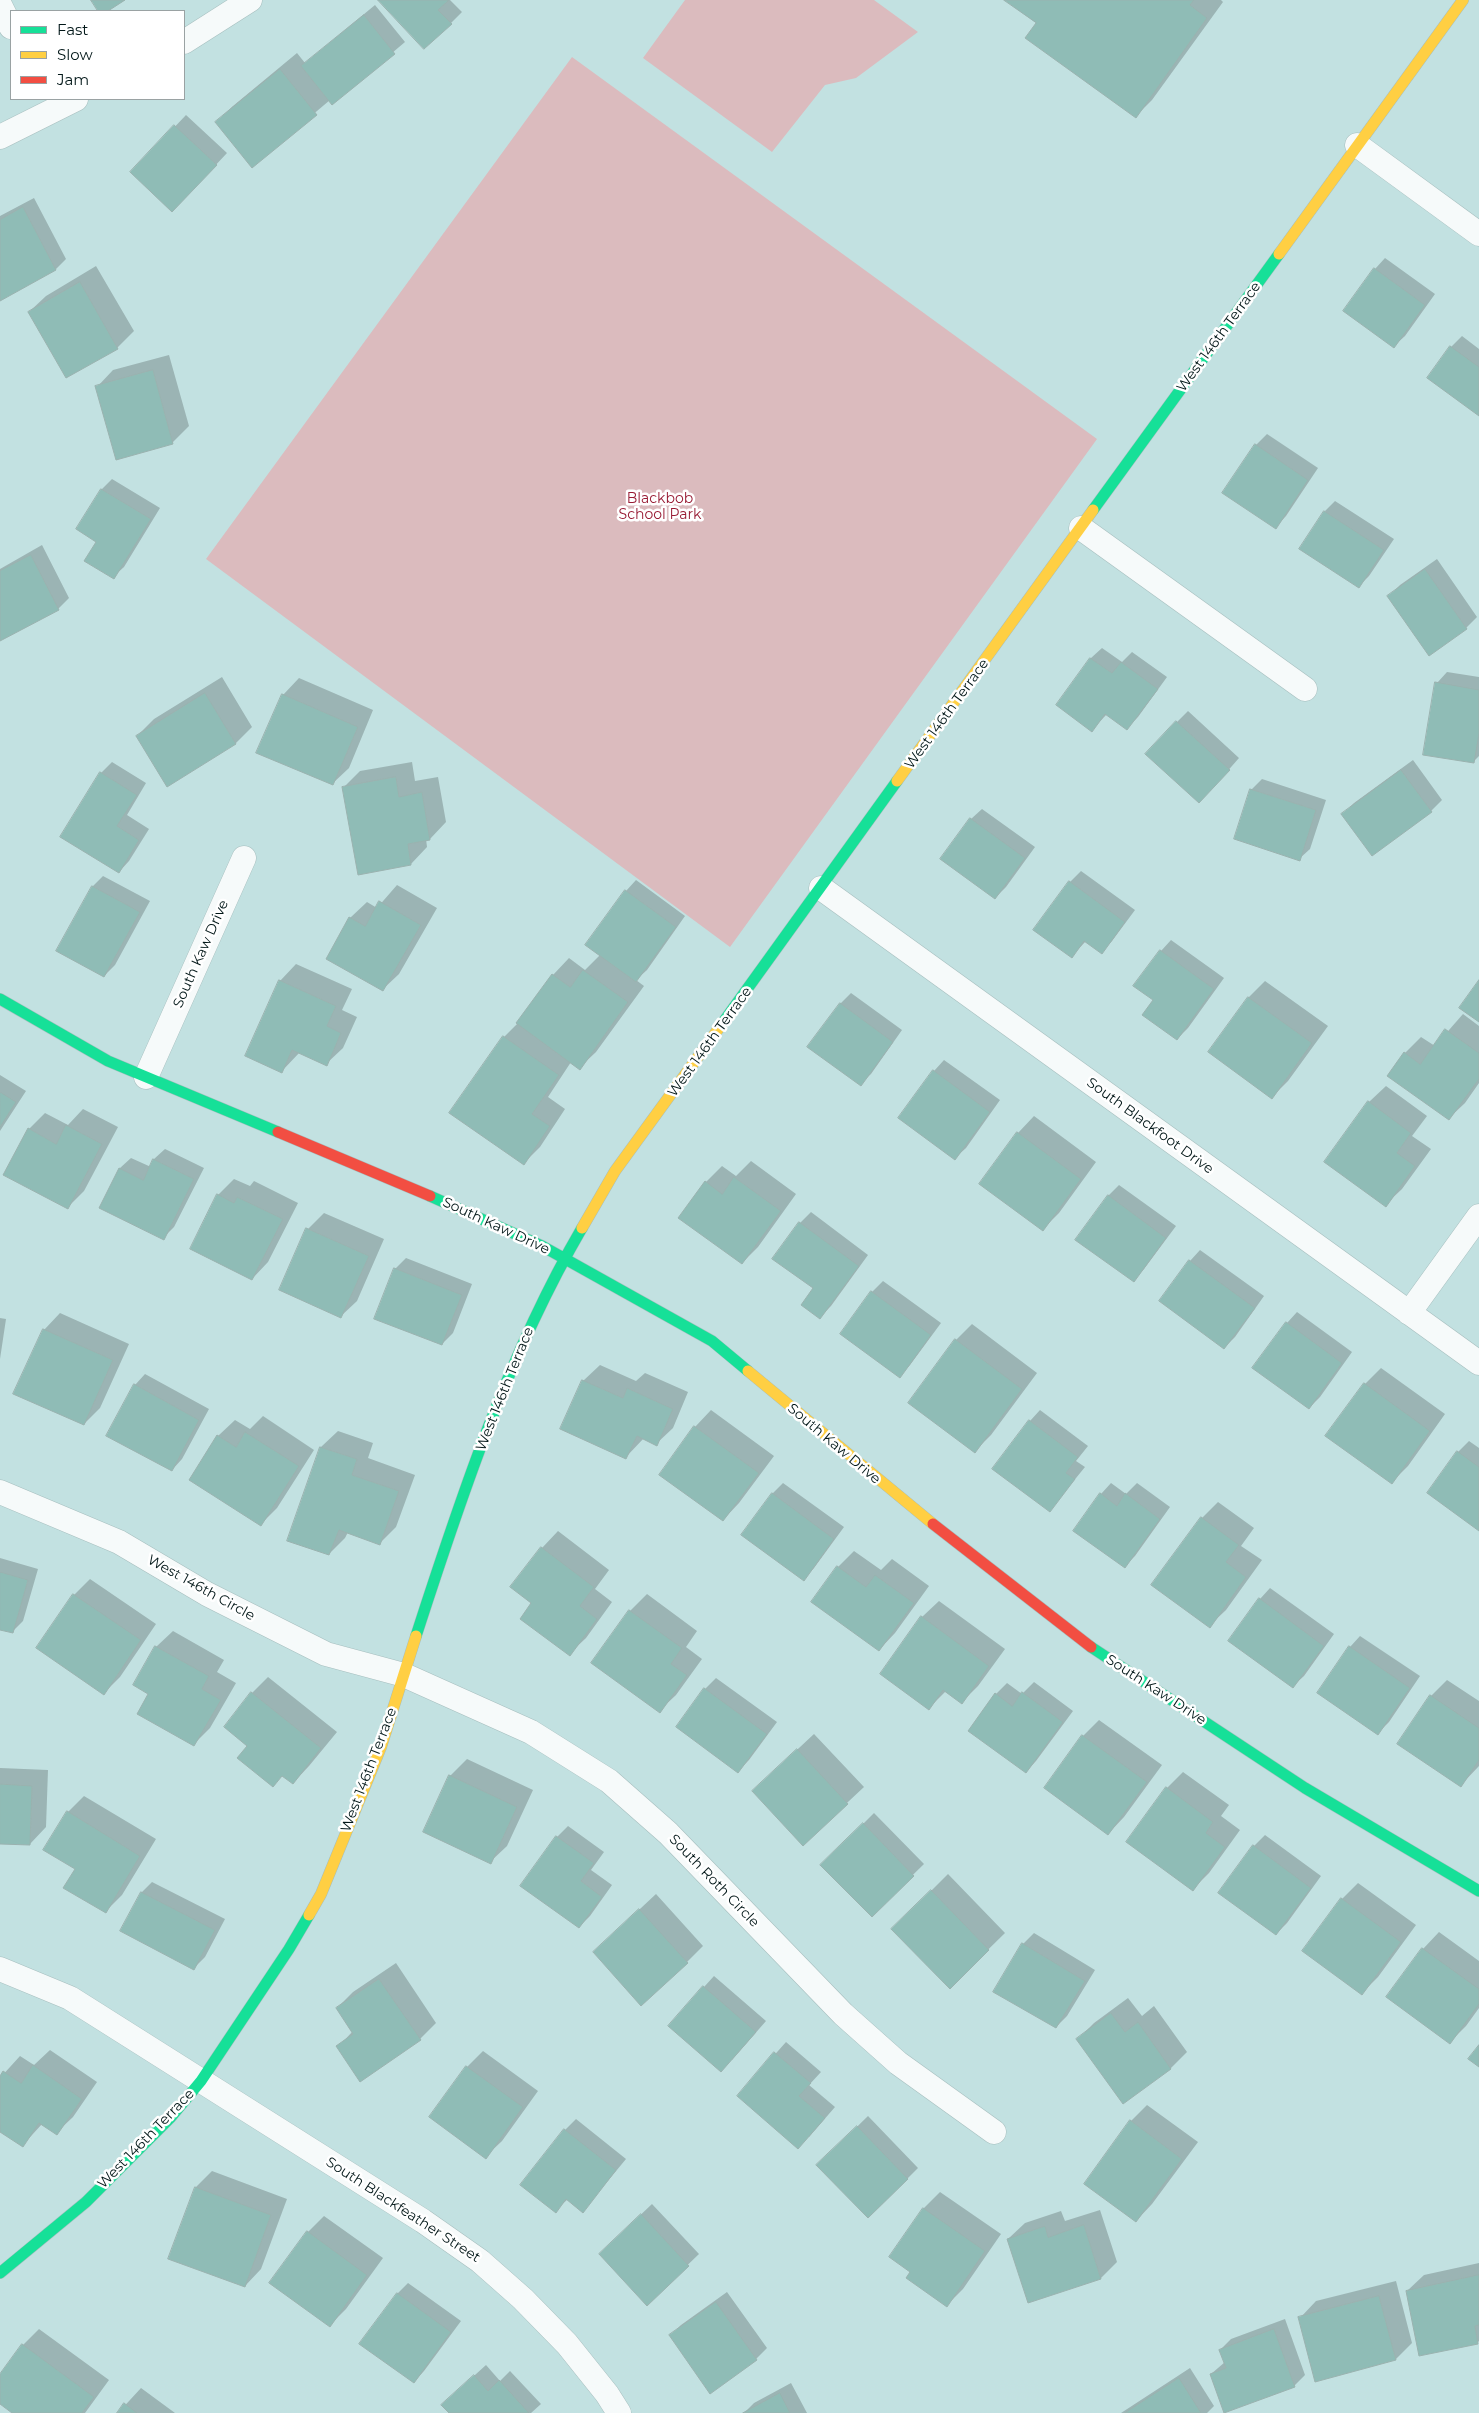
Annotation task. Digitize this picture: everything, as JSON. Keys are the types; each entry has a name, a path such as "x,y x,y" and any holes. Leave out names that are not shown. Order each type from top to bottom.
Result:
{"street":[{"path":"185,41 250,0"},
{"name":"West 146th Terrace","path":"0,2273 86,2202 171,2117 201,2081 288,1949 321,1894 380,1747 434,1578 492,1413 551,1281 616,1171 1463,0"},
{"path":"0,5 10,25"},
{"path":"0,137 50,105 72,100"},
{"path":"1357,145 1479,234"},
{"path":"1081,528 1305,690"},
{"name":"South Kaw Drive","path":"146,1078 244,858"},
{"name":"South Blackfoot Drive","path":"821,888 1479,1363"},
{"name":"South Kaw Drive","path":"0,1000 108,1062 378,1173 542,1246 712,1341 889,1490 1082,1641 1305,1788 1479,1891"},
{"path":"1409,1313 1479,1216"},
{"name":"West 146th Circle","path":"0,1492 119,1542 206,1594 326,1654 404,1674"},
{"name":"South Roth Circle","path":"404,1674 531,1732 609,1781 668,1833 843,2014 898,2063 994,2132"},
{"name":"South Blackfeather Street","path":"0,1969 70,1998 422,2221 480,2261 523,2299 567,2344 607,2394 619,2413"}],"green space":[{"path":"685,0 874,0 918,32 856,78 825,85 772,152 643,58"},
{"name":"Blackbob School Park","path":"572,57 1097,439 730,947 206,559"}],"building":[{"path":"91,0 125,0 110,10 97,10"},
{"path":"378,0 449,0 438,10 452,24 424,49"},
{"path":"1004,0 1194,0 1190,5 1207,18 1136,118 1025,38 1036,23"},
{"path":"364,15 395,54 332,105 301,66"},
{"path":"280,69 317,115 252,168 215,122"},
{"path":"174,125 217,165 172,212 130,172"},
{"path":"23,207 56,270 0,301 0,220"},
{"path":"1374,268 1425,305 1394,348 1343,311"},
{"path":"80,282 118,349 66,378 28,312"},
{"path":"1450,346 1479,367 1479,416 1427,378"},
{"path":"153,370 173,444 116,460 95,386"},
{"path":"1255,444 1308,480 1276,529 1222,493"},
{"path":"101,489 151,519 114,579 84,561 96,542 76,529"},
{"path":"1324,511 1384,550 1359,588 1299,549"},
{"path":"31,555 59,610 0,641 0,571"},
{"path":"1425,569 1467,629 1429,656 1387,596"},
{"path":"1090,658 1112,673 1121,662 1158,689 1127,730 1105,714 1092,732 1056,705"},
{"path":"1435,682 1479,690 1479,734 1474,763 1423,755"},
{"path":"205,693 236,744 167,787 136,736"},
{"path":"282,694 358,727 333,785 256,753"},
{"path":"1176,721 1230,770 1199,803 1145,754"},
{"path":"1401,770 1432,812 1372,856 1341,814"},
{"path":"100,772 137,795 117,826 139,840 119,873 60,837"},
{"path":"396,777 399,797 422,792 430,840 408,844 411,865 358,875 342,787"},
{"path":"1250,789 1316,810 1300,861 1234,839"},
{"path":"970,818 1025,858 995,899 940,859"},
{"path":"1069,881 1125,922 1102,954 1084,941 1072,958 1033,930"},
{"path":"92,886 140,912 104,977 56,951"},
{"path":"625,890 676,927 636,982 585,945"},
{"path":"379,901 421,925 383,991 326,959 349,917 365,926"},
{"path":"1160,950 1214,989 1177,1040 1142,1015 1153,1000 1133,986"},
{"path":"583,970 628,1002 580,1070 516,1023 552,974 570,987"},
{"path":"279,980 336,1006 327,1026 341,1033 327,1066 292,1050 282,1073 245,1056"},
{"path":"1479,980 1479,1022 1459,1008"},
{"path":"1248,997 1312,1043 1272,1099 1208,1052"},
{"path":"840,1003 893,1042 861,1086 807,1047"},
{"path":"1445,1029 1479,1053 1479,1079 1449,1120 1387,1076 1404,1052 1420,1064"},
{"path":"503,1036 559,1075 532,1114 550,1126 524,1165 449,1113"},
{"path":"933,1070 990,1112 955,1160 898,1118"},
{"path":"0,1092 16,1102 0,1127"},
{"path":"1368,1101 1411,1133 1397,1153 1415,1166 1386,1207 1324,1162"},
{"path":"66,1125 102,1144 68,1209 3,1175 28,1128 56,1144"},
{"path":"1017,1132 1081,1179 1043,1231 979,1184"},
{"path":"153,1159 194,1179 164,1240 99,1208 119,1168 143,1180"},
{"path":"734,1177 781,1211 742,1264 678,1218 705,1181 722,1194"},
{"path":"217,1194 234,1203 237,1197 283,1219 252,1280 190,1249"},
{"path":"1108,1195 1166,1238 1134,1282 1075,1240"},
{"path":"799,1222 859,1266 820,1319 801,1305 813,1288 772,1259"},
{"path":"306,1228 369,1256 341,1318 279,1290"},
{"path":"1189,1260 1255,1308 1224,1349 1159,1301"},
{"path":"394,1268 462,1295 442,1345 374,1319"},
{"path":"871,1291 931,1335 900,1378 840,1334"},
{"path":"1286,1322 1342,1363 1309,1409 1252,1368"},
{"path":"43,1329 113,1360 84,1425 13,1394"},
{"path":"955,1339 1022,1389 975,1453 908,1403"},
{"path":"582,1380 623,1398 627,1388 673,1409 657,1446 637,1436 626,1459 560,1429"},
{"path":"1364,1383 1430,1431 1392,1484 1325,1436"},
{"path":"134,1384 199,1420 172,1471 106,1436"},
{"path":"1029,1420 1078,1457 1066,1473 1075,1479 1050,1512 992,1469"},
{"path":"694,1426 759,1473 723,1521 659,1475"},
{"path":"245,1432 299,1466 261,1526 189,1480 217,1435 236,1447"},
{"path":"320,1447 357,1459 352,1475 399,1491 380,1545 339,1530 329,1555 287,1541"},
{"path":"1457,1451 1479,1467 1479,1531 1427,1493"},
{"path":"772,1493 834,1539 804,1581 741,1535"},
{"path":"1100,1493 1117,1506 1125,1493 1160,1519 1125,1568 1073,1531"},
{"path":"1201,1517 1239,1545 1226,1562 1246,1577 1210,1628 1151,1585"},
{"path":"541,1547 594,1587 580,1606 597,1619 570,1656 520,1619 531,1603 510,1587"},
{"path":"837,1566 866,1587 875,1575 914,1603 879,1651 811,1602"},
{"path":"0,1572 28,1580 13,1633 0,1630"},
{"path":"73,1594 141,1640 104,1695 36,1648"},
{"path":"1259,1598 1324,1646 1293,1688 1228,1641"},
{"path":"629,1610 682,1648 671,1664 687,1675 660,1713 591,1663"},
{"path":"921,1616 989,1666 962,1704 943,1690 929,1710 880,1674"},
{"path":"155,1646 209,1676 202,1689 221,1700 194,1746 137,1714 148,1694 133,1685"},
{"path":"1349,1646 1410,1688 1378,1735 1317,1693"},
{"path":"704,1688 767,1734 738,1773 676,1727"},
{"path":"251,1692 321,1748 293,1784 282,1776 273,1787 237,1758 247,1746 224,1727"},
{"path":"1022,1692 1063,1722 1026,1773 968,1731 995,1693 1012,1706"},
{"path":"1430,1695 1479,1728 1479,1760 1461,1787 1397,1744"},
{"path":"1082,1735 1147,1782 1108,1835 1044,1788"},
{"path":"797,1749 848,1804 803,1846 752,1791"},
{"path":"449,1775 517,1807 491,1864 423,1832"},
{"path":"0,1784 32,1786 30,1845 0,1844"},
{"path":"1166,1787 1213,1822 1206,1833 1225,1847 1193,1891 1126,1842"},
{"path":"67,1811 140,1856 106,1913 63,1888 75,1869 43,1850"},
{"path":"863,1823 914,1876 872,1917 820,1865"},
{"path":"556,1836 594,1863 581,1881 602,1897 579,1928 520,1886"},
{"path":"1253,1845 1311,1888 1276,1935 1218,1893"},
{"path":"931,1890 989,1950 950,1989 891,1929"},
{"path":"141,1892 215,1930 194,1970 120,1931"},
{"path":"1341,1898 1401,1942 1362,1995 1302,1951"},
{"path":"639,1909 688,1963 641,2006 593,1952"},
{"path":"1022,1943 1085,1981 1056,2028 993,1992"},
{"path":"1422,1948 1479,1989 1479,2004 1450,2044 1386,1997"},
{"path":"379,1979 421,2040 360,2082 336,2046 353,2034 336,2008"},
{"path":"703,1986 756,2032 721,2072 668,2026"},
{"path":"1111,2013 1125,2032 1138,2022 1171,2069 1123,2104 1076,2039"},
{"path":"1479,2045 1479,2067 1468,2059"},
{"path":"774,2052 811,2083 799,2096 825,2118 798,2149 737,2096"},
{"path":"33,2065 82,2099 57,2135 39,2123 23,2147 0,2132 0,2076 3,2071 21,2083"},
{"path":"466,2066 523,2107 486,2159 429,2117"},
{"path":"1130,2120 1182,2159 1136,2222 1084,2184"},
{"path":"857,2126 908,2179 868,2218 816,2165"},
{"path":"564,2129 616,2170 583,2213 566,2199 556,2213 520,2185"},
{"path":"195,2187 271,2215 245,2287 168,2259"},
{"path":"923,2208 985,2251 947,2307 906,2278 910,2272 889,2257"},
{"path":"641,2214 689,2266 647,2306 599,2254"},
{"path":"1084,2225 1101,2279 1028,2303 1007,2239 1045,2226 1048,2237"},
{"path":"307,2231 367,2275 330,2327 269,2283"},
{"path":"1479,2275 1479,2325 1475,2326 1478,2344 1419,2356 1406,2291"},
{"path":"397,2293 451,2332 414,2383 359,2344"},
{"path":"1379,2296 1396,2360 1315,2382 1298,2317"},
{"path":"716,2302 757,2360 710,2394 669,2335"},
{"path":"1274,2329 1295,2387 1224,2413 1210,2374 1226,2368 1219,2350"},
{"path":"22,2344 94,2397 82,2413 12,2413 0,2404 0,2374"},
{"path":"474,2375 488,2391 499,2380 529,2413 449,2413 441,2405"},
{"path":"1179,2378 1201,2413 1125,2413"},
{"path":"780,2393 790,2413 743,2413"},
{"path":"124,2403 137,2413 117,2413"}],"traffic: fast":[{"path":"1093,510 1279,254"},
{"path":"719,1028 897,781"},
{"path":"0,999 108,1061 278,1132"},
{"path":"430,1196 542,1246 712,1341 748,1371"},
{"path":"416,1636 469,1479 509,1376 555,1276 582,1228"},
{"path":"1091,1647 1305,1788 1479,1891"},
{"path":"0,2273 86,2202 171,2117 201,2081 289,1949 309,1915"}],"traffic: slow":[{"path":"1279,254 1463,0"},
{"path":"897,781 1093,510"},
{"path":"582,1228 615,1171 719,1028"},
{"path":"748,1371 933,1524"},
{"path":"309,1915 321,1894 381,1747 416,1636"}],"traffic: jam":[{"path":"278,1132 430,1196"},
{"path":"933,1524 1091,1647"}]}
